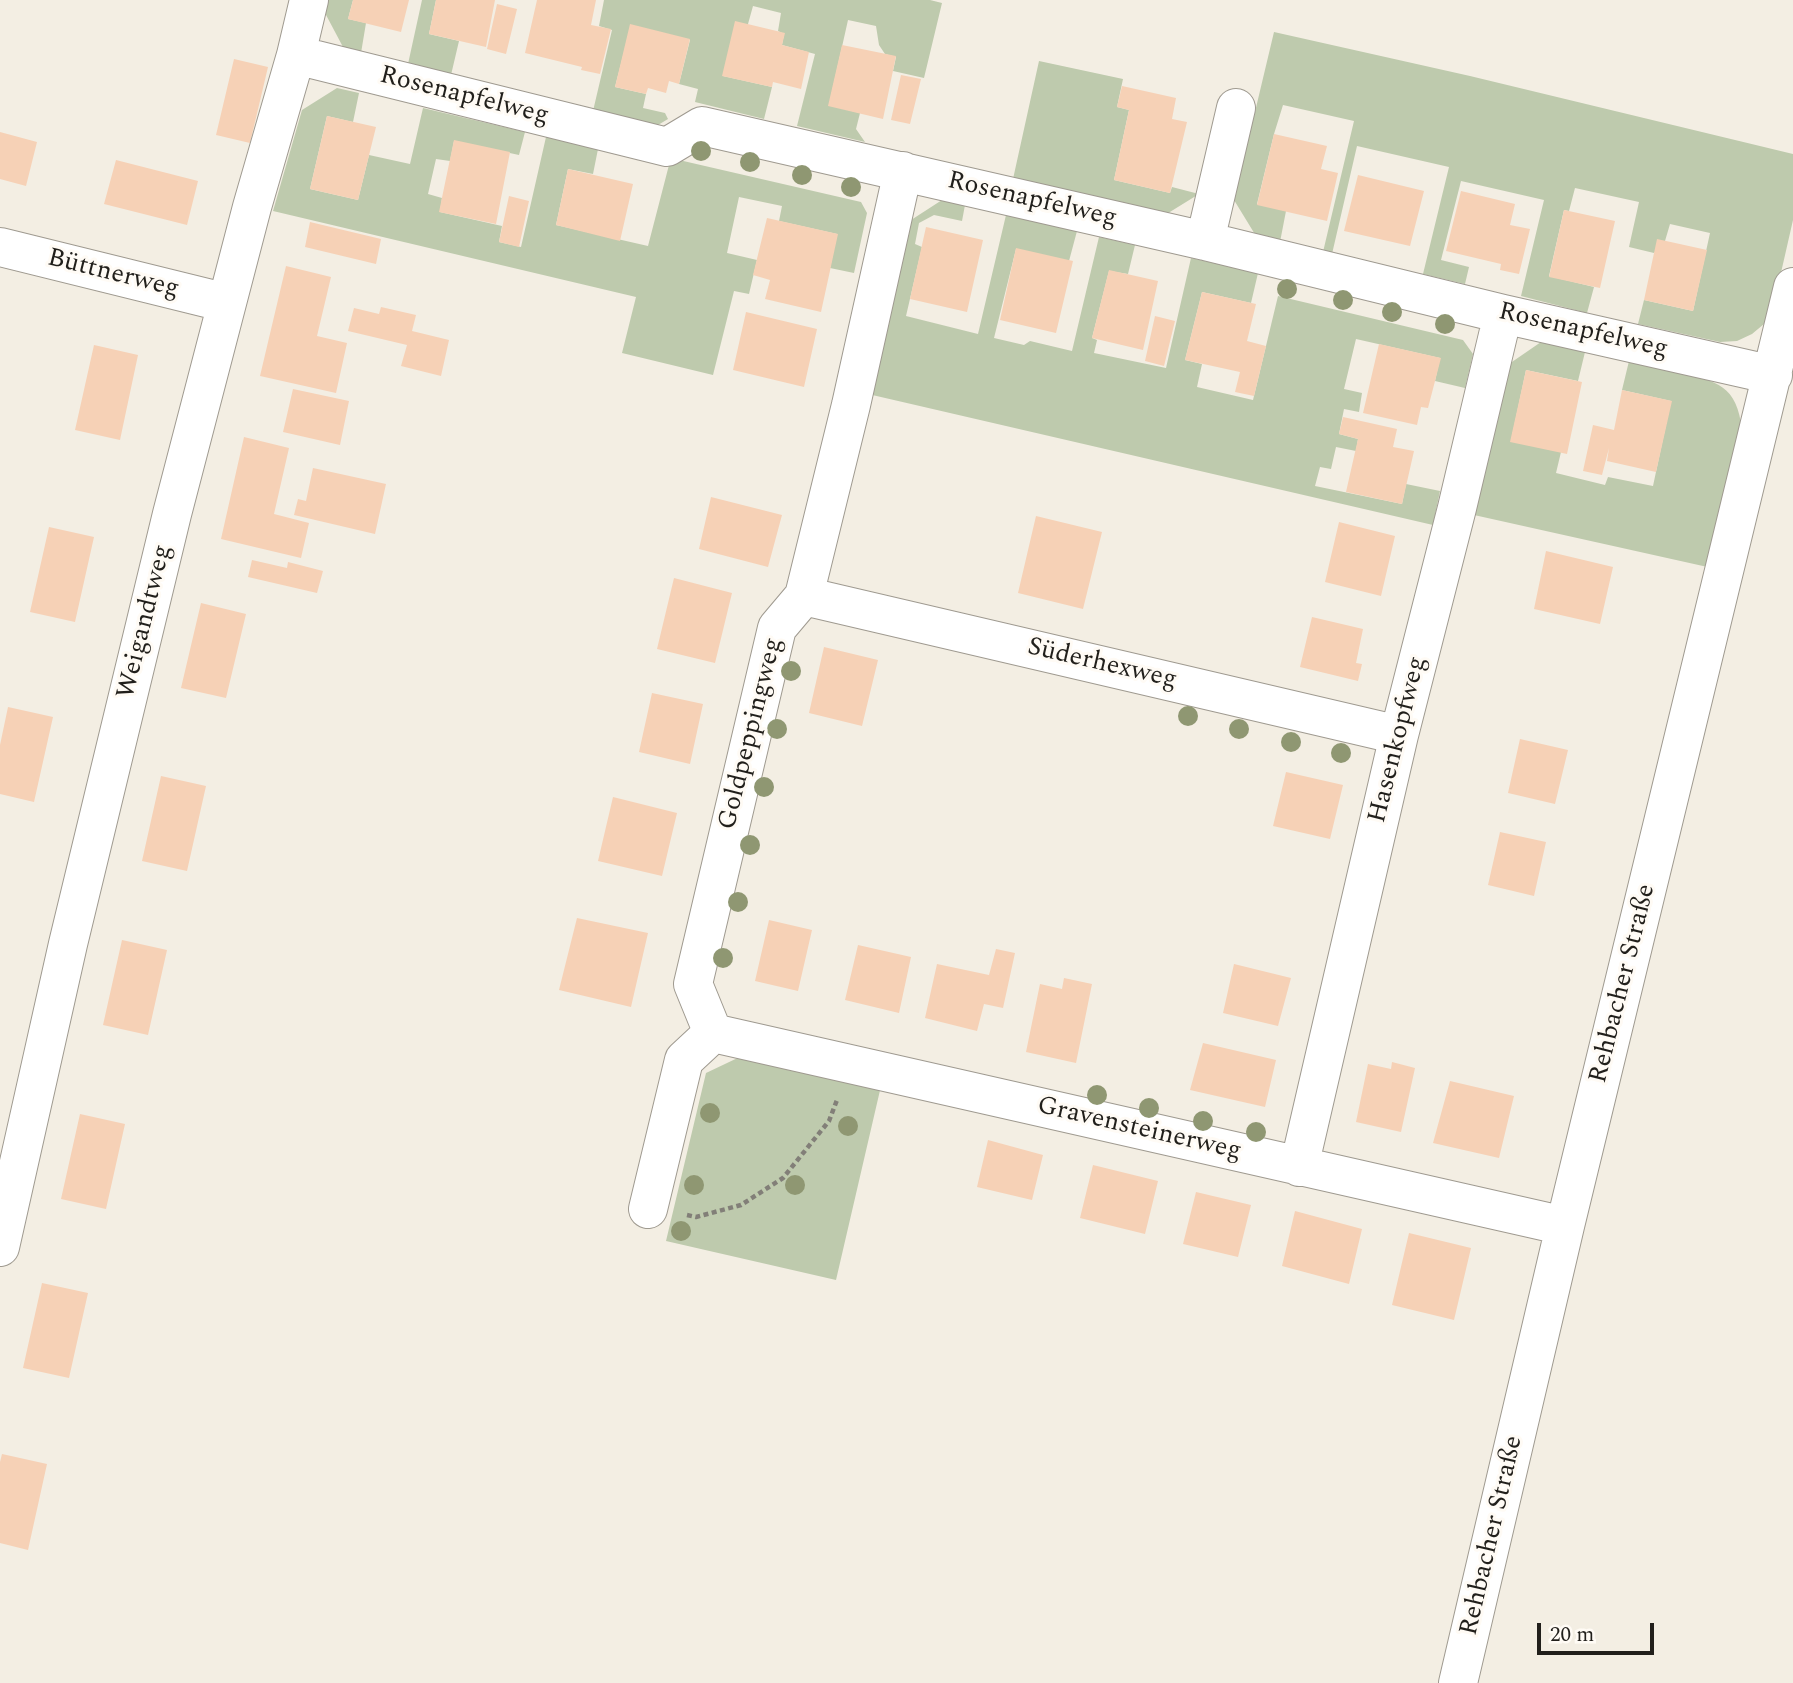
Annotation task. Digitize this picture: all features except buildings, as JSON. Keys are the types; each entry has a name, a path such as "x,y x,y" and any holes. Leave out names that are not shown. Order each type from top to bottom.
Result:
{"street":[{"name":"Weigandtweg","path":"0,1247 71,931 172,514 309,0"},
{"name":"Rosenapfelweg","path":"296,55 667,147 702,126 1773,375"},
{"path":"1205,241 1236,108"},
{"name":"Goldpeppingweg","path":"713,1033 693,984 777,628 804,596 851,405 903,171"},
{"name":"Büttnerweg","path":"0,247 227,303"},
{"name":"Rehbacher Straße","path":"1458,1683 1565,1226 1793,287"},
{"name":"Hasenkopfweg","path":"1299,1167 1399,735 1503,314"},
{"name":"Süderhexweg","path":"804,596 1399,735"},
{"path":"648,1209 684,1060 713,1033"},
{"name":"Gravensteinerweg","path":"713,1033 1565,1226"}],"path":[{"path":"648,1209 696,1217 741,1205 783,1178 829,1121 850,1063"}],"green space":[{"path":"328,0 353,0 348,19 366,23 361,53 343,47 325,13"},
{"path":"422,0 436,0 429,34 459,41 451,75 408,64"},
{"path":"604,0 930,0 942,3 924,78 893,71 896,57 885,54 879,45 876,26 848,20 829,105 860,113 856,129 865,142 797,126 815,54 782,45 784,34 778,31 781,13 753,6 748,24 723,76 772,87 764,119 695,102 698,89 679,84 690,40 631,25 615,87 646,94 643,108 665,113 668,119 658,125 593,111 612,30 599,26"},
{"path":"1274,32 1793,154 1793,220 1775,299 1764,324 1737,341 1720,342 1638,324 1644,300 1693,311 1710,233 1670,224 1665,241 1654,253 1629,247 1639,202 1575,188 1569,211 1564,210 1549,276 1594,287 1587,313 1521,296 1544,200 1461,181 1441,260 1469,267 1465,284 1423,274 1449,167 1357,146 1332,254 1323,252 1354,121 1283,105 1257,204 1286,211 1280,242 1256,236 1234,200"},
{"path":"1039,61 1123,79 1117,107 1129,110 1114,180 1170,193 1172,187 1199,194 1165,215 1013,179"},
{"path":"337,88 359,93 353,122 327,116 310,189 358,200 369,155 410,164 423,108 525,132 519,155 454,141 450,161 436,159 428,194 442,198 440,212 502,226 499,242 521,247 546,137 598,149 593,174 568,169 556,225 648,246 669,165 679,160 861,202 867,213 854,273 830,268 837,234 779,221 782,206 739,197 727,253 757,260 749,294 734,291 713,375 622,353 636,297 273,211 302,110"},
{"path":"942,200 965,205 962,221 934,215 919,223 915,244 922,247 906,316 978,334 1006,215 1077,231 1069,261 1016,249 994,338 1024,345 1030,341 1072,351 1099,237 1135,245 1128,274 1109,271 1092,338 1097,340 1094,353 1166,368 1191,258 1258,273 1251,303 1202,292 1185,360 1202,364 1197,387 1253,400 1278,296 1463,340 1473,354 1465,388 1435,381 1440,358 1356,339 1344,389 1362,393 1359,412 1344,409 1339,434 1358,439 1356,451 1336,447 1331,469 1320,467 1315,486 1402,504 1406,484 1440,491 1433,525 868,394 908,222"},
{"path":"1541,342 1585,352 1578,381 1526,370 1511,441 1561,452 1556,473 1605,485 1608,477 1653,486 1671,401 1622,390 1629,361 1704,379 1730,394 1742,430 1712,568 1474,515 1509,364"},
{"path":"746,1054 881,1086 836,1280 666,1241 706,1073"}]}
